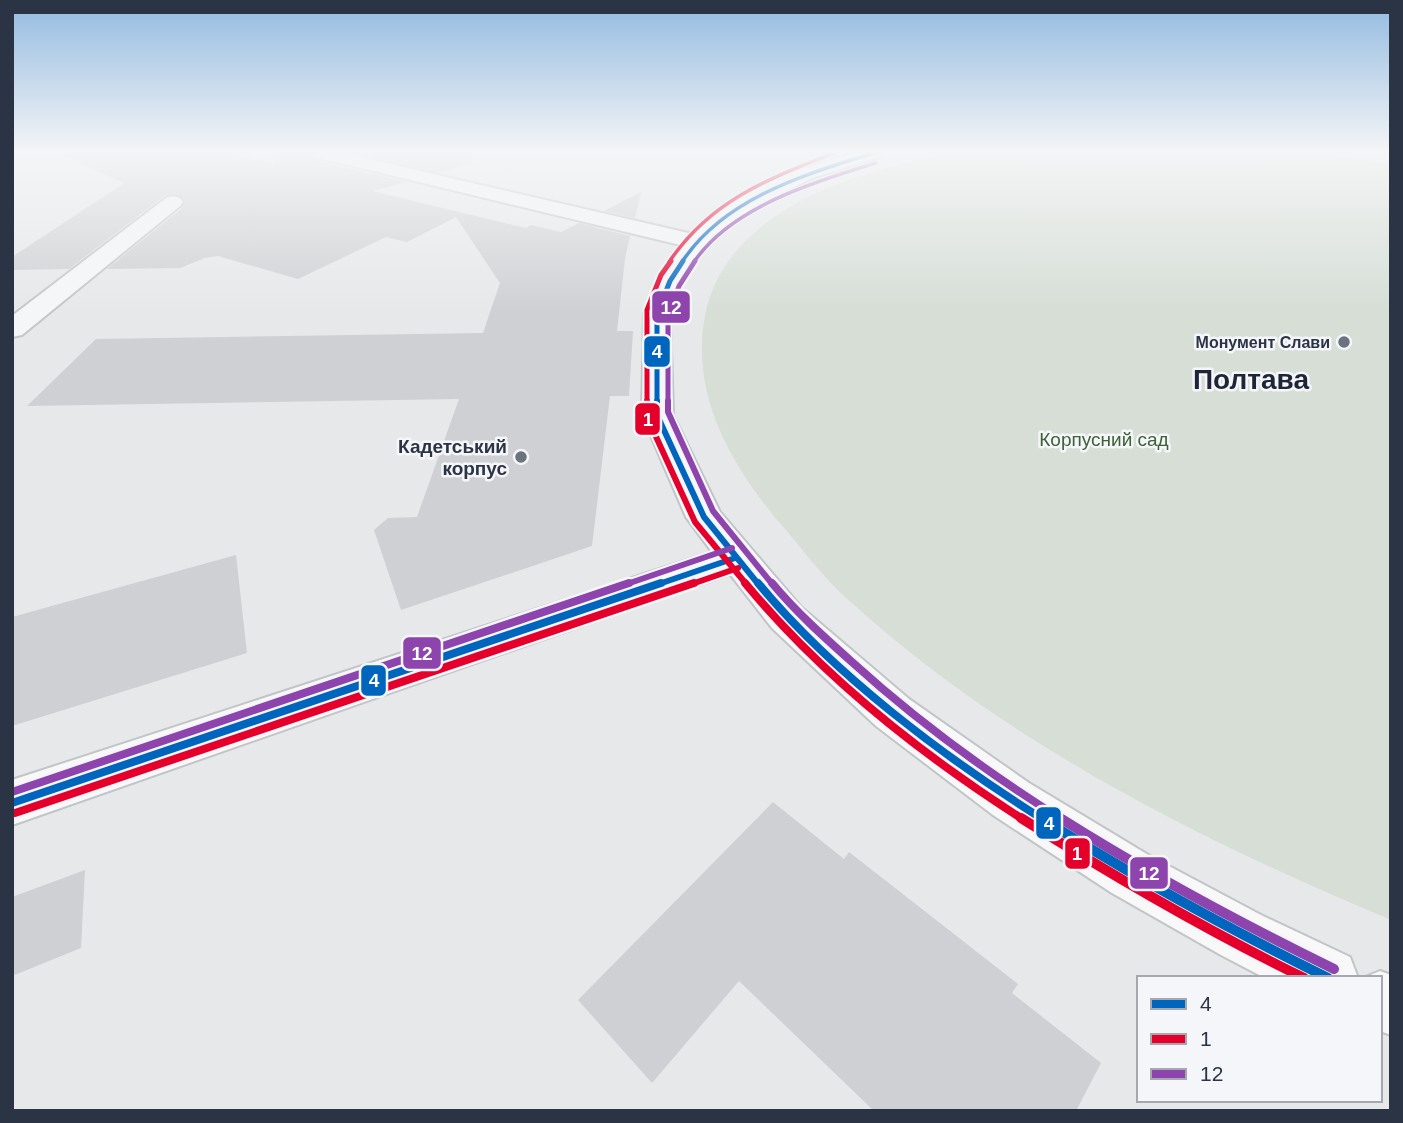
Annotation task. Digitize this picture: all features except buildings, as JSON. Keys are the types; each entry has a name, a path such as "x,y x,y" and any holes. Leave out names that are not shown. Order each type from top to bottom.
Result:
{"main road":[{"path":"744,205 724,218 697,242 671,278 660,301 650,356 652,388 659,420 673,459 695,501 735,558 803,634 848,676 903,723 973,775 1049,826 1157,891 1324,976"},
{"path":"12,803 735,558"}],"street":[{"path":"12,329 169,205"},
{"path":"542,205 697,242"}],"green space":[{"name":"Корпусний сад","path":"793,205 1391,205 1391,920 1248,857 1178,822 1042,745 977,702 914,655 854,605 810,559 766,505 731,454 708,398 703,369 702,338 707,307 721,272 744,242 773,217"}],"transit line":[{"name":"1","path":"724,205 706,219 681,245 661,275 647,310 647,417 695,522 779,624 886,721 1005,808 1125,884 1236,945 1300,976"},
{"name":"4","path":"742,205 713,227 689,252 670,281 657,314 657,415 704,517 786,617 892,712 1011,799 1131,875 1241,935 1324,976"},
{"name":"12","path":"766,205 720,235 697,258 679,286 668,316 668,412 713,511 794,610 899,704 1017,791 1136,866 1245,926 1334,969"},
{"name":"12","path":"12,792 732,548"},
{"name":"4","path":"12,803 735,558"},
{"name":"1","path":"15,813 738,568"}],"place":[{"name":"Монумент Слави","path":"1344,342"},
{"name":"Кадетський корпус","path":"521,457"}],"district":[{"name":"Полтава","path":"1251,379"}]}
